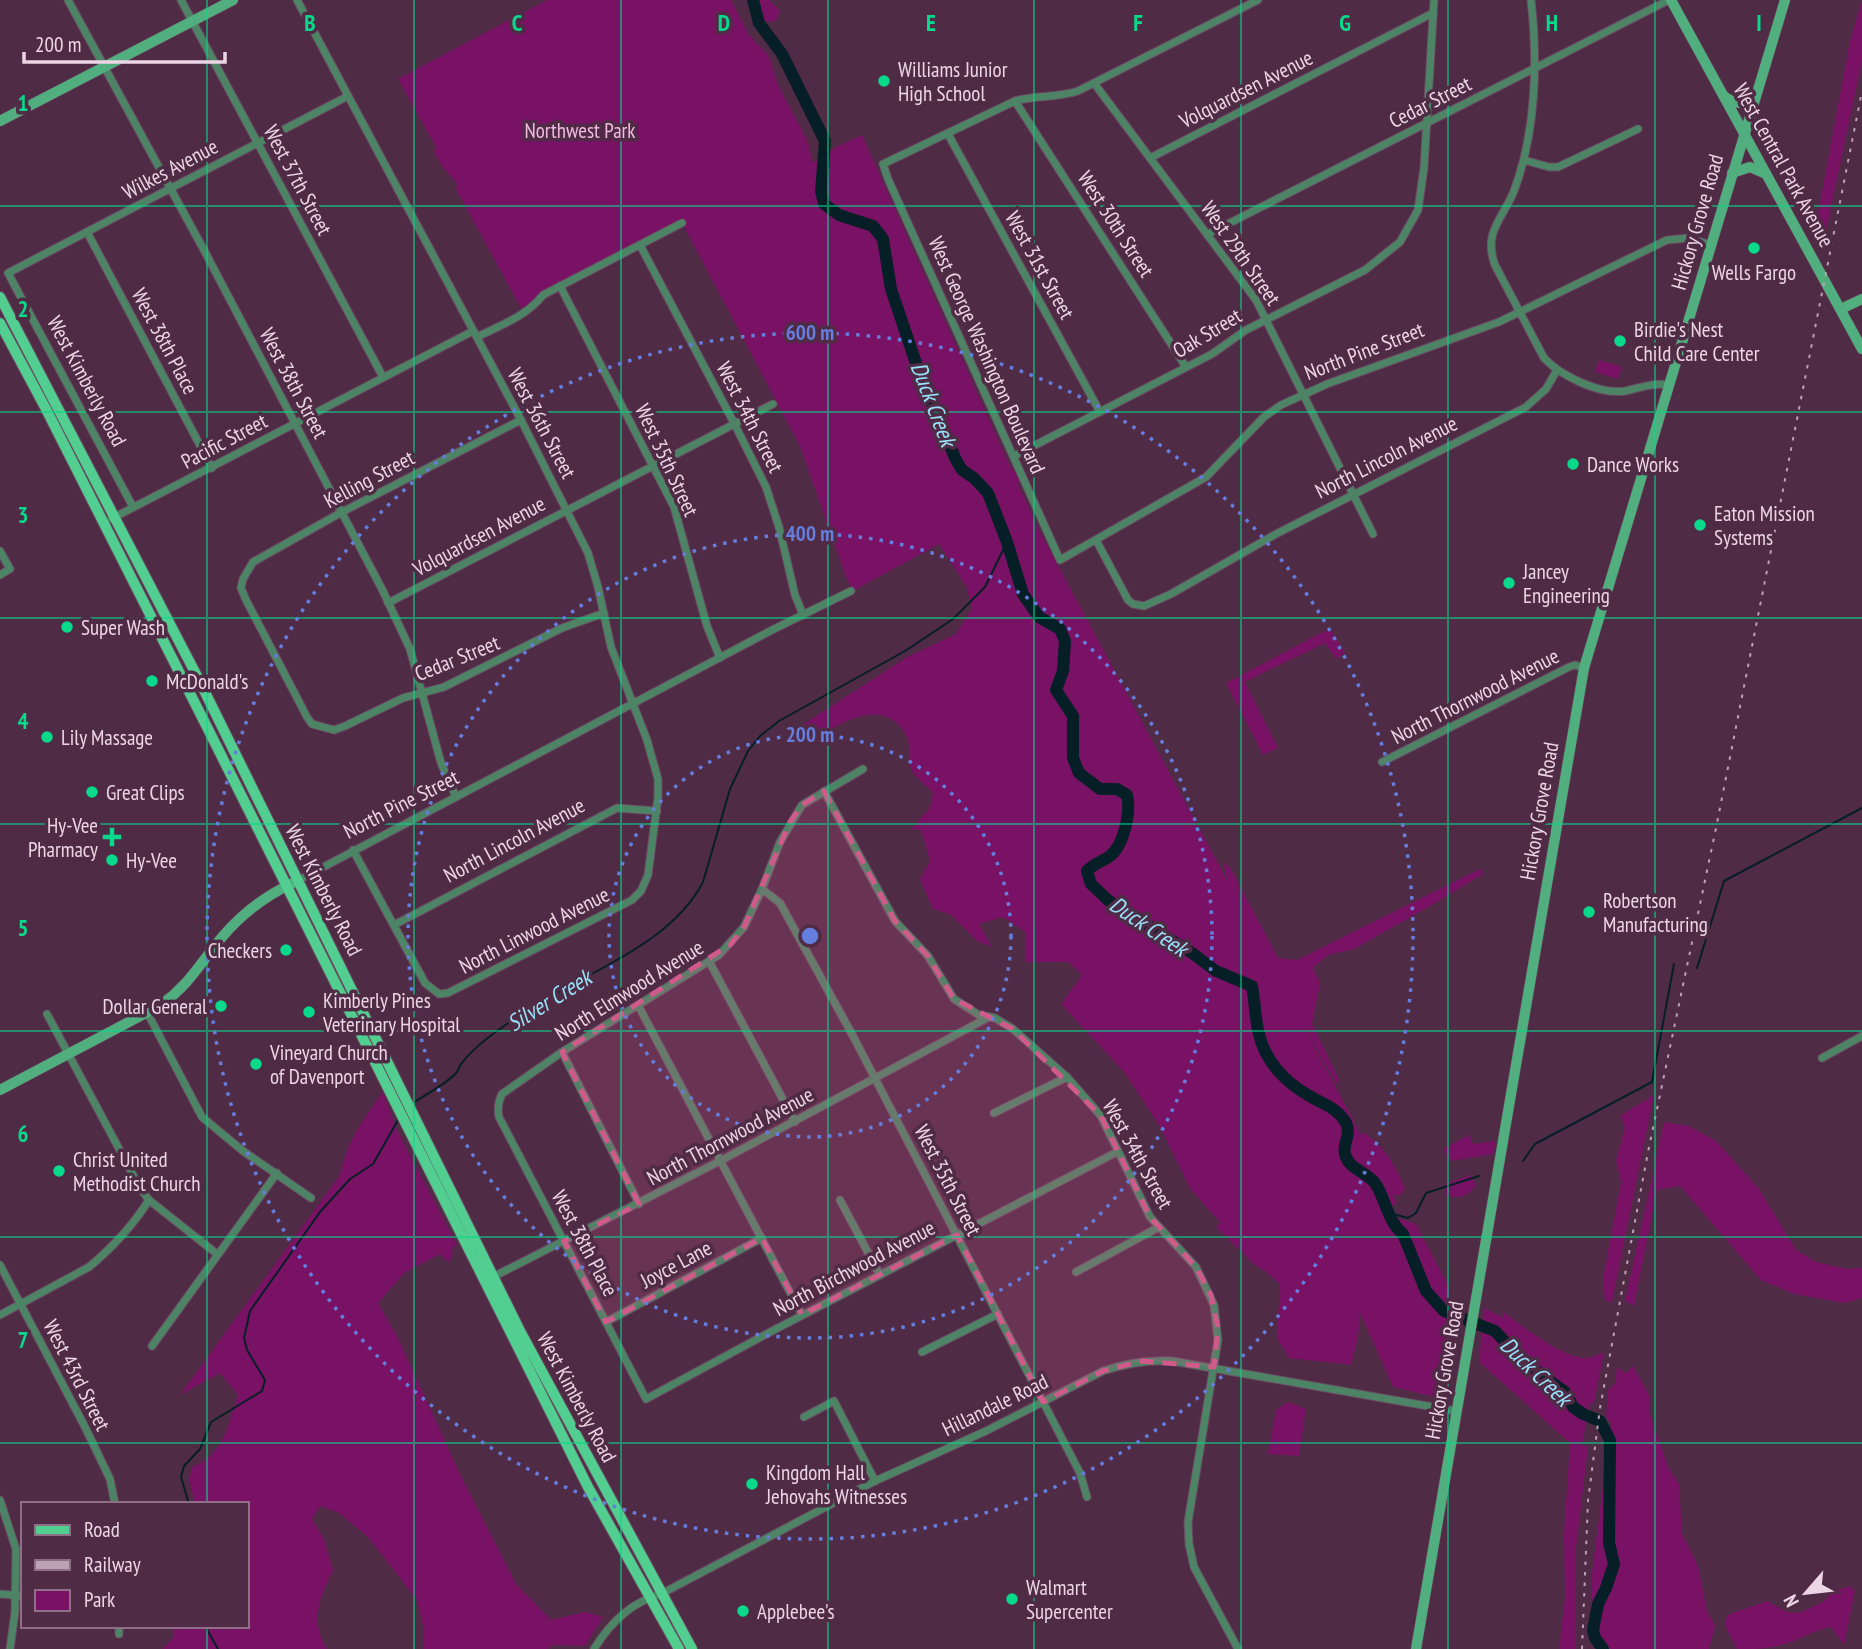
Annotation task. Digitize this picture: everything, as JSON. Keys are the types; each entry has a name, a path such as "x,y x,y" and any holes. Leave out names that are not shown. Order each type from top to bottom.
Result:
{"main road":[{"path":"0,121 233,0"},
{"name":"West Central Park Avenue","path":"1670,0 1862,349"},
{"name":"Hickory Grove Road","path":"1416,1649 1584,668 1785,0"},
{"path":"1724,97 1737,104 1749,101 1755,95"},
{"path":"1732,173 1750,167 1766,174"},
{"name":"West Kimberly Road","path":"0,297 198,678 407,1126 655,1595 679,1649"},
{"path":"1841,309 1862,299"},
{"name":"West Kimberly Road","path":"0,323 401,1087 489,1280"},
{"name":"North Pine Street","path":"0,1090 148,1014 178,993 226,932 245,914 292,883"},
{"name":"West Kimberly Road","path":"655,1595 692,1649"}],"street":[{"name":"West 38th Street","path":"68,0 295,422 388,603 410,649 441,763 456,797"},
{"name":"West 37th Street","path":"181,0 383,377"},
{"name":"West 36th Street","path":"297,0 521,420 588,553 611,647 648,740 658,779 657,811 648,875 641,891"},
{"path":"948,134 989,111 1014,101 1031,96 1063,96 1094,83 1258,0"},
{"name":"Oak Street","path":"1014,456 1212,354 1246,330 1365,270 1388,254 1408,230 1418,210 1427,123 1434,0"},
{"path":"1531,0 1532,123 1524,160 1511,198 1490,242 1495,265 1544,358 1557,370 1584,383 1621,391 1657,382 1669,384"},
{"name":"Cedar Street","path":"1208,234 1670,0"},
{"name":"Volquardsen Avenue","path":"1150,158 1433,13"},
{"name":"West 29th Street","path":"1094,83 1256,300 1373,534"},
{"name":"Wilkes Avenue","path":"8,273 348,96"},
{"name":"West 30th Street","path":"1014,101 1186,367"},
{"path":"1524,160 1558,167 1638,129"},
{"name":"West George Washington Boulevard","path":"948,134 883,164 1060,560"},
{"name":"West 31st Street","path":"948,134 1100,412"},
{"name":"Pacific Street","path":"103,523 383,377 516,317 536,304 542,295 682,223"},
{"name":"West 38th Place","path":"87,232 212,468"},
{"name":"North Pine Street","path":"1060,560 1206,477 1264,417 1281,405 1520,313 1667,240 1689,238 1710,245"},
{"name":"West 34th Street","path":"640,245 766,487 779,527 794,595 803,615"},
{"name":"West Kimberly Road","path":"8,273 133,507"},
{"name":"West 35th Street","path":"560,286 653,465 680,523 707,626 720,658"},
{"name":"North Lincoln Avenue","path":"1096,540 1128,600 1144,606 1526,407 1546,389 1557,370"},
{"name":"Volquardsen Avenue","path":"388,603 772,404"},
{"name":"Kelling Street","path":"321,728 312,724 301,706 246,600 242,588 243,579 253,562 342,512 521,420"},
{"path":"0,551 10,569 0,575"},
{"name":"North Pine Street","path":"292,883 850,591"},
{"name":"Cedar Street","path":"321,728 334,730 387,705 444,687 562,628 604,613"},
{"name":"North Thornwood Avenue","path":"1382,762 1569,667 1575,665 1584,668"},
{"name":"North Elmwood Avenue","path":"499,1101 509,1088 562,1052 709,961 731,944 744,927 790,822 802,805 863,769"},
{"name":"West 34th Street","path":"824,791 895,921 928,956 954,999 979,1015 990,1017 1013,1029 1067,1077 1101,1116 1140,1201 1159,1227 1196,1267 1211,1295 1218,1328 1188,1522 1189,1544 1194,1567 1238,1649"},
{"name":"North Lincoln Avenue","path":"394,925 618,808 657,811"},
{"path":"353,850 394,925"},
{"name":"West 35th Street","path":"762,889 780,903 876,1079 1080,1473 1087,1497"},
{"name":"North Linwood Avenue","path":"394,925 425,983 439,994 457,989 632,900 641,891"},
{"path":"709,961 795,1122"},
{"path":"638,1004 802,1315"},
{"path":"47,1014 125,1161 149,1200 217,1254"},
{"path":"148,1014 202,1117 243,1151 312,1198"},
{"name":"North Thornwood Avenue","path":"489,1280 795,1122 990,1017"},
{"path":"1822,1058 1862,1037"},
{"path":"562,1052 639,1203"},
{"path":"994,1113 1067,1077"},
{"name":"West 38th Place","path":"499,1101 499,1117 646,1399"},
{"name":"North Birchwood Avenue","path":"646,1399 1117,1152"},
{"path":"152,1346 277,1173"},
{"path":"0,1315 96,1262 137,1218 149,1200"},
{"path":"840,1200 880,1275"},
{"path":"1076,1272 1159,1227"},
{"name":"Joyce Lane","path":"606,1322 762,1238"},
{"name":"West 43rd Street","path":"0,1265 90,1437 110,1479 115,1502"},
{"path":"922,1352 998,1314"},
{"name":"Hillandale Road","path":"594,1649 611,1625 629,1609 875,1481 986,1431 1103,1371 1133,1363 1172,1361 1457,1411"},
{"path":"804,1417 834,1401 875,1481"},
{"path":"0,1500 16,1549 19,1596 10,1649"},
{"path":"0,1594 19,1596"}],"highlighted area":[{"path":"824,791 895,921 928,956 954,999 1013,1029 1101,1116 1150,1217 1196,1267 1211,1295 1218,1328 1214,1367 1142,1361 1103,1371 1043,1402 957,1235 802,1315 762,1238 606,1322 564,1241 639,1204 562,1052 731,944 744,927 790,822 802,805"}],"green space":[{"name":"Northwest Park","path":"547,0 731,0 749,35 769,56 778,85 807,140 813,163 834,148 862,135 1008,462 1020,481 1018,484 1039,530 1228,882 1223,862 1231,869 1278,958 1297,960 1480,869 1483,874 1432,905 1354,949 1328,955 1313,968 1320,983 1312,1024 1339,1080 1337,1085 1302,1023 1361,1135 1365,1133 1384,1151 1402,1180 1405,1189 1400,1196 1393,1194 1397,1203 1382,1212 1389,1226 1413,1254 1406,1235 1389,1220 1394,1217 1416,1224 1451,1291 1449,1296 1460,1309 1447,1400 1393,1387 1360,1313 1358,1338 1351,1365 1289,1358 1277,1338 1280,1284 1256,1266 1216,1227 1221,1223 1191,1190 1159,1125 1124,1072 1061,1004 1082,975 1068,962 1025,962 1025,932 1003,917 979,924 992,947 977,941 951,915 933,909 920,879 930,861 921,830 911,829 930,808 933,793 911,769 907,737 899,725 876,715 863,716 838,726 816,742 807,738 804,724 907,657 956,634 972,608 967,588 939,544 853,591 800,446 682,223 543,295 523,312 456,189 457,184 434,152 436,147 398,79"},
{"path":"759,0 769,0 780,11 776,21 763,22"},
{"path":"1862,0 1862,61 1823,245 1814,235 1850,41"},
{"path":"1599,360 1622,367 1618,379 1595,372"},
{"path":"1331,630 1345,653 1336,659 1325,643 1245,682 1278,748 1263,755 1226,683"},
{"path":"383,1092 396,1128 457,1245 452,1248 449,1263 440,1254 404,1273 378,1303 398,1338 459,1472 516,1584 551,1620 585,1612 603,1617 585,1646 552,1645 548,1649 423,1649 423,1625 417,1600 368,1537 339,1513 320,1506 312,1519 324,1539 333,1570 318,1609 319,1628 327,1649 162,1649 174,1637 173,1628 248,1628 248,1502 194,1502 189,1480 192,1467 212,1455 218,1447 238,1395 220,1373 180,1395 340,1175 351,1142"},
{"path":"1654,1095 1612,1302 1605,1301 1603,1279 1621,1182 1616,1160 1625,1128 1620,1116"},
{"path":"1664,1122 1689,1126 1716,1141 1759,1189 1796,1250 1816,1262 1846,1269 1862,1268 1862,1298 1844,1303 1794,1294 1761,1280 1680,1186 1657,1190 1634,1306 1625,1301"},
{"path":"1469,1135 1473,1144 1495,1141 1494,1154 1450,1161 1443,1149"},
{"path":"1470,1175 1476,1185 1470,1193 1458,1197 1445,1195 1445,1184"},
{"path":"1484,1308 1504,1318 1502,1311 1568,1354 1588,1358 1604,1352 1582,1445 1588,1447 1576,1548 1575,1649 1559,1649 1565,1598 1564,1534 1570,1443 1479,1362"},
{"path":"1633,1366 1650,1397 1649,1411 1669,1469 1679,1484 1682,1534 1698,1566 1707,1611 1715,1626 1709,1649 1595,1649 1591,1581 1611,1423 1606,1417 1608,1390 1615,1383 1617,1367 1626,1373"},
{"path":"1288,1402 1306,1409 1299,1456 1268,1454 1276,1410"},
{"path":"1850,1586 1855,1591 1844,1645 1831,1627 1782,1645 1737,1649 1725,1626 1727,1615 1767,1601 1787,1612 1799,1613 1823,1602 1834,1591"}],"waterway":[{"name":"Duck Creek","path":"753,0 759,23 782,54 825,141 821,191 824,204 839,215 873,226 883,239 891,289 922,381 956,460 962,470 988,493 1023,594 1039,617 1060,629 1065,641 1063,671 1056,690 1073,716 1073,758 1079,773 1100,789 1117,789 1127,795 1127,819 1123,836 1110,856 1087,871 1091,884 1109,901 1216,971 1252,986 1258,1028 1271,1062 1291,1084 1334,1109 1346,1123 1348,1135 1344,1150 1347,1159 1379,1189 1393,1223 1403,1234 1426,1291 1444,1311 1495,1331 1524,1362 1565,1392 1573,1407 1600,1421 1610,1440 1609,1543 1614,1564 1598,1604 1593,1630 1603,1649"},
{"name":"Silver Creek","path":"413,1103 453,1076 468,1055 505,1025 627,954 671,923 689,904 703,882 730,789 748,751 760,736 779,721 905,651 953,619 985,587 1007,542"},
{"path":"1697,968 1724,881 1862,808"},
{"path":"1523,1161 1535,1144 1652,1082 1674,964"},
{"name":"Silver Creek","path":"188,1502 181,1477 184,1466 200,1449 211,1422 262,1391 265,1380 247,1350 244,1338 250,1311 320,1212 350,1179 373,1164 398,1120"},
{"path":"1389,1213 1408,1218 1416,1213 1426,1193 1479,1176"},
{"name":"Silver Creek","path":"206,1628 218,1649"}],"railway":[{"path":"1582,1649 1588,1501 1600,1408 1648,1152 1716,828 1862,91"}],"place":[{"name":"Williams Junior High School","path":"884,81"},
{"name":"Wells Fargo","path":"1754,248"},
{"name":"Birdie's Nest Child Care Center","path":"1620,341"},
{"name":"Dance Works","path":"1573,464"},
{"name":"Eaton Mission Systems","path":"1700,525"},
{"name":"Jancey Engineering","path":"1509,583"},
{"name":"Super Wash","path":"67,627"},
{"name":"McDonald's","path":"152,681"},
{"name":"Lily Massage","path":"47,737"},
{"name":"Great Clips","path":"92,792"},
{"name":"Hy-Vee Pharmacy","path":"112,837"},
{"name":"Hy-Vee","path":"112,860"},
{"name":"Robertson Manufacturing","path":"1589,912"},
{"name":"Checkers","path":"286,950"},
{"name":"Dollar General","path":"221,1006"},
{"name":"Kimberly Pines Veterinary Hospital","path":"309,1012"},
{"name":"Vineyard Church of Davenport","path":"256,1064"},
{"name":"Christ United Methodist Church","path":"59,1171"},
{"name":"Kingdom Hall Jehovahs Witnesses","path":"752,1484"},
{"name":"Walmart Supercenter","path":"1012,1599"},
{"name":"Applebee's","path":"743,1611"}]}
